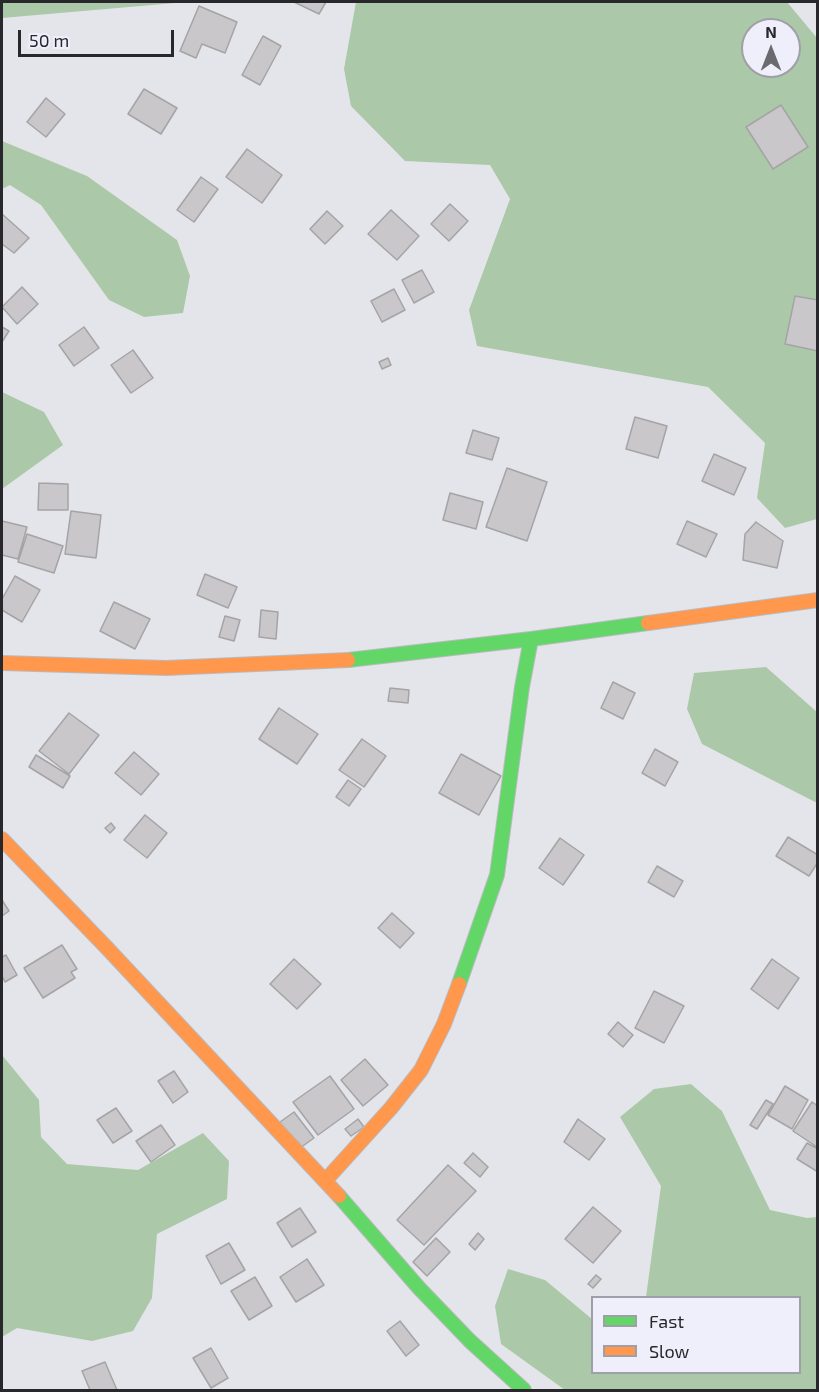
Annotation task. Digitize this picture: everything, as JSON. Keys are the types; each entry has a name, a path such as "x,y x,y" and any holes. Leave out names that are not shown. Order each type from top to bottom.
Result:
{"street":[{"path":"2,663 166,668 326,662 531,639 818,600"},
{"path":"326,1181 391,1108 421,1070 444,1024 497,875 522,687 531,639"},
{"path":"2,839 326,1181 419,1288 470,1341 524,1390"}],"green space":[{"path":"2,2 187,2 2,18"},
{"path":"356,2 787,2 800,18 741,18 741,78 801,78 801,19 817,38 817,519 785,528 757,498 765,443 708,387 477,346 469,310 510,199 490,165 405,161 351,106 344,69"},
{"path":"2,141 87,176 177,240 190,276 183,313 144,317 109,300 41,205 10,185 2,189"},
{"path":"2,392 44,412 63,445 2,489"},
{"path":"766,667 817,712 817,803 702,744 687,709 694,673"},
{"path":"2,1055 39,1100 41,1137 67,1164 138,1170 203,1133 229,1161 227,1199 157,1234 152,1298 133,1331 92,1341 17,1328 2,1337"},
{"path":"691,1084 722,1111 770,1210 807,1218 817,1217 817,1390 565,1390 501,1344 495,1306 508,1269 545,1280 591,1318 591,1374 801,1374 801,1296 646,1296 661,1186 620,1117 654,1089"}],"building":[{"path":"294,2 326,2 319,14"},
{"path":"199,6 237,22 225,53 202,44 196,58 180,51"},
{"path":"263,36 281,46 260,85 242,75"},
{"path":"144,89 177,108 161,134 128,114"},
{"path":"46,98 65,114 46,137 27,122"},
{"path":"781,105 808,147 773,169 746,127"},
{"path":"247,149 282,175 262,203 226,177"},
{"path":"201,177 218,189 194,222 177,210"},
{"path":"450,204 468,221 449,241 431,224"},
{"path":"391,210 419,236 397,260 368,234"},
{"path":"327,211 343,226 325,244 310,229"},
{"path":"2,214 29,238 14,253 2,244"},
{"path":"422,270 434,292 414,303 402,280"},
{"path":"22,287 38,304 17,324 2,307"},
{"path":"394,289 405,310 382,322 371,301"},
{"path":"795,296 818,300 818,351 785,344"},
{"path":"2,327 9,331 2,342"},
{"path":"84,327 99,348 74,366 59,345"},
{"path":"133,350 153,378 131,393 111,365"},
{"path":"388,358 391,365 382,369 379,362"},
{"path":"635,417 667,426 658,458 626,449"},
{"path":"473,430 499,438 492,460 466,453"},
{"path":"714,454 746,468 734,495 702,481"},
{"path":"507,468 547,482 527,541 486,527"},
{"path":"39,483 68,484 68,510 38,510"},
{"path":"450,493 483,502 476,529 443,520"},
{"path":"71,511 101,515 96,558 65,554"},
{"path":"2,521 27,527 18,559 2,555"},
{"path":"687,521 717,534 706,557 677,544"},
{"path":"756,522 783,541 777,568 743,560 745,534"},
{"path":"27,534 63,546 54,573 18,562"},
{"path":"205,574 237,587 228,608 197,595"},
{"path":"15,576 40,590 22,622 2,610 2,599"},
{"path":"114,602 150,619 135,649 100,631"},
{"path":"261,610 278,612 276,639 259,637"},
{"path":"225,616 240,620 234,641 219,637"},
{"path":"613,682 635,693 623,719 601,708"},
{"path":"390,688 409,690 408,703 388,701"},
{"path":"279,708 318,734 297,764 259,739"},
{"path":"69,713 99,735 69,774 39,751"},
{"path":"362,739 386,756 364,787 339,770"},
{"path":"655,749 678,762 665,786 642,773"},
{"path":"134,752 159,774 141,795 115,773"},
{"path":"461,754 501,776 479,815 439,793"},
{"path":"36,755 70,776 63,788 29,767"},
{"path":"348,780 361,789 349,806 336,797"},
{"path":"145,815 167,833 147,858 124,840"},
{"path":"111,823 115,828 110,833 105,828"},
{"path":"788,837 818,855 818,862 809,876 776,856"},
{"path":"560,838 584,855 563,885 539,868"},
{"path":"657,866 683,881 674,897 648,882"},
{"path":"2,900 9,911 2,916"},
{"path":"392,913 414,933 400,948 378,928"},
{"path":"62,945 77,969 71,972 75,978 43,998 24,968"},
{"path":"6,955 17,975 5,982 2,976 2,957"},
{"path":"294,959 321,984 297,1009 270,984"},
{"path":"772,959 799,978 778,1009 751,989"},
{"path":"654,991 684,1006 664,1043 635,1028"},
{"path":"618,1022 633,1035 623,1047 608,1034"},
{"path":"365,1059 388,1085 363,1106 341,1080"},
{"path":"174,1071 188,1092 173,1103 158,1081"},
{"path":"330,1076 354,1109 318,1135 293,1102"},
{"path":"785,1086 808,1100 792,1129 768,1115"},
{"path":"766,1100 773,1104 757,1129 750,1125"},
{"path":"812,1102 818,1106 817,1147 793,1131"},
{"path":"116,1108 132,1131 113,1143 97,1120"},
{"path":"294,1112 314,1138 300,1148 280,1122"},
{"path":"358,1119 364,1127 351,1136 345,1129"},
{"path":"578,1119 605,1139 589,1160 564,1142"},
{"path":"161,1125 175,1145 151,1162 136,1141"},
{"path":"807,1143 818,1149 818,1172 797,1159"},
{"path":"473,1153 488,1167 480,1177 464,1163"},
{"path":"448,1165 476,1191 424,1245 397,1220"},
{"path":"593,1207 621,1231 593,1263 565,1239"},
{"path":"300,1208 316,1232 292,1247 277,1223"},
{"path":"478,1233 484,1239 475,1250 469,1244"},
{"path":"436,1238 450,1252 427,1276 413,1262"},
{"path":"229,1243 245,1270 221,1284 206,1256"},
{"path":"307,1259 324,1285 296,1302 280,1277"},
{"path":"596,1275 601,1279 593,1288 588,1284"},
{"path":"255,1277 272,1306 249,1320 231,1291"},
{"path":"400,1321 419,1345 406,1356 387,1331"},
{"path":"211,1348 228,1378 211,1388 193,1358"},
{"path":"105,1362 117,1390 90,1390 82,1371"}],"traffic: fast":[{"path":"348,660 648,623"},
{"path":"459,984 497,875 522,687 531,639"},
{"path":"339,1196 419,1288 470,1341 524,1390"}],"traffic: slow":[{"path":"648,623 818,600"},
{"path":"2,663 166,668 348,660"},
{"path":"2,839 339,1196"},
{"path":"325,1181 391,1108 421,1070 444,1024 459,984"}]}
